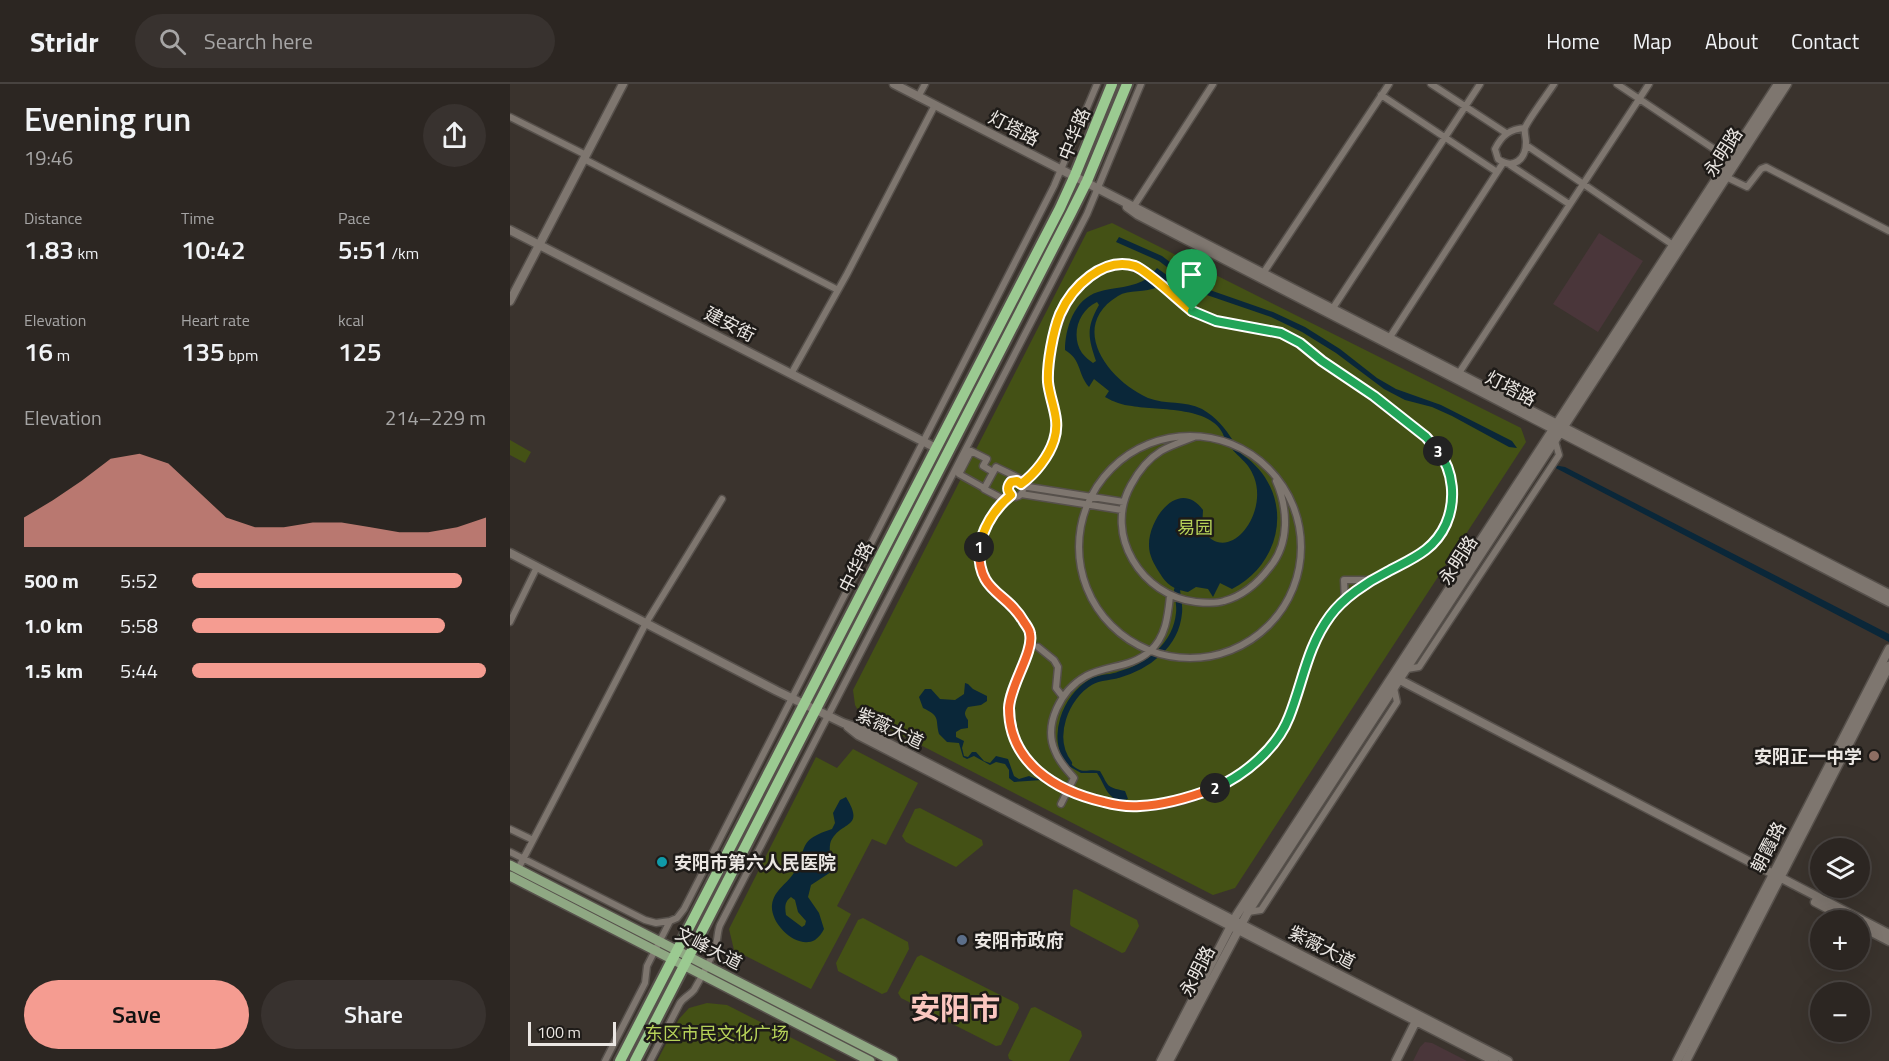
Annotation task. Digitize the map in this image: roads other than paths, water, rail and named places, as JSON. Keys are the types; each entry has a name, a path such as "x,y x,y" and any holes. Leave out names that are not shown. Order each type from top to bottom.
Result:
{"highway":[{"name":"中华路","path":"621,1061 1074,178 1112,84"},
{"name":"中华路","path":"635,1061 1086,184 1126,84"}],"main road":[{"name":"文峰大道","path":"514,867 660,942 701,975 870,1061"},
{"name":"文峰大道","path":"510,876 655,951 675,955"},
{"name":"文峰大道","path":"686,961 706,965 893,1061"}],"street":[{"name":"灯塔路","path":"894,84 1097,190 1134,206 1390,337 1889,602"},
{"path":"918,97 925,84"},
{"path":"510,852 645,920 663,923 677,918 684,909 1061,171 1097,84"},
{"path":"650,1061 680,1003 692,993 716,946 720,925 1082,224 1141,84"},
{"path":"1134,206 1213,84"},
{"path":"1264,272 1389,84"},
{"path":"1431,84 1506,134"},
{"path":"1333,308 1480,84"},
{"path":"1390,337 1497,172 1507,164 1514,164 1518,161 1526,145 1525,128 1554,84"},
{"path":"1617,84 1729,159"},
{"path":"1459,373 1649,84"},
{"name":"永明路","path":"1169,1061 1236,925 1248,912 1555,441 1559,428 1673,245 1778,84"},
{"name":"永明路","path":"1161,1061 1236,925 1559,428 1787,84"},
{"path":"510,301 620,85"},
{"path":"1381,95 1497,172"},
{"path":"791,374 838,290 934,105"},
{"path":"510,117 838,290"},
{"path":"1525,128 1513,129 1506,134 1495,149 1498,159 1569,204"},
{"path":"1526,145 1673,245"},
{"path":"1726,177 1747,187 1761,169 1766,167 1889,231"},
{"name":"灯塔路","path":"1119,201 1138,215 1889,594"},
{"name":"建安街","path":"510,230 936,448"},
{"path":"1021,494 1023,484 1041,464 1054,440 1057,419 1048,382 1050,353 1060,314 1089,277 1104,267 1125,264 1137,267 1192,311 1216,321 1281,333 1300,343 1322,361 1374,396 1426,437 1442,456 1451,481 1453,501 1445,525 1426,550 1408,563 1373,580 1335,610 1320,630 1307,659 1288,719 1271,746 1242,773 1218,787 1192,797 1138,807 1112,804 1067,791 1039,773 1023,756 1015,742 1009,706 1012,690 1028,649 1030,634 1022,618 994,592 982,576 979,561 980,546 986,527 995,511 1011,495 1021,494 1122,510"},
{"path":"1184,435 1238,445 1270,470 1287,491 1296,511 1304,539 1303,558 1293,591 1274,620 1259,635 1227,653 1210,658 1174,659 1141,647 1121,635 1101,614 1091,599 1079,561 1080,537 1085,510 1099,483 1114,464 1131,452 1166,438 1184,435"},
{"path":"1195,436 1160,452 1138,472 1128,491 1122,510 1123,540 1133,564 1154,586 1176,598 1205,603 1223,602 1244,593 1260,580 1274,563 1284,536 1285,513 1282,496 1270,470"},
{"path":"993,471 983,466 987,459 971,451 959,474 1005,500"},
{"path":"984,488 996,466 1023,484"},
{"path":"1011,495 1008,486 1011,482 1017,481 1124,502"},
{"path":"514,867 524,859 646,623 722,499"},
{"name":"紫薇大道","path":"510,552 843,723 858,735 1508,1061"},
{"path":"510,622 513,608 537,567"},
{"path":"1345,602 1344,580 1373,580"},
{"path":"1060,804 1074,778 1062,765 1054,750 1052,729 1058,705 1069,688 1087,676 1103,670 1120,668 1151,651 1163,634 1176,598"},
{"path":"1038,647 1054,660 1058,667 1056,688 1063,697"},
{"name":"朝霞路","path":"1686,1061 1889,649"},
{"name":"朝霞路","path":"1677,1061 1889,666"},
{"path":"1397,684 1775,879 1889,934"},
{"path":"510,829 533,840"},
{"path":"1775,879 1831,910"},
{"path":"605,1061 645,983 647,966 670,921"},
{"name":"紫薇大道","path":"1236,925 1494,1061"},
{"path":"1870,931 1889,940"},
{"path":"1396,1061 1416,1021"}],"water":[{"path":"1119,237 1162,256 1204,288 1273,312 1305,327 1396,389 1441,405 1512,441 1517,448 1509,447 1432,407 1405,400 1384,389 1336,353 1302,332 1271,317 1201,293 1159,261 1116,242"},
{"path":"1157,268 1171,278 1163,283 1152,274"},
{"path":"1148,278 1158,287 1122,294 1103,309 1096,323 1095,337 1099,352 1108,366 1133,390 1155,400 1188,404 1202,409 1220,423 1234,442 1225,439 1219,428 1210,420 1198,415 1125,405 1105,397 1109,391 1094,379 1089,387 1077,362 1065,350 1069,324 1083,301 1098,292 1130,286","holes":["1097,302 1099,305 1090,326 1091,345 1096,361 1093,363 1078,346 1077,331 1085,311"]},
{"path":"1229,445 1262,473 1272,490 1277,509 1277,527 1272,545 1263,562 1250,577 1232,589 1220,583 1213,597 1208,589 1196,587 1188,592 1171,586 1162,576 1151,556 1150,535 1159,514 1175,500 1184,498 1194,501 1203,510 1202,529 1212,540 1223,543 1233,540 1243,532 1256,507 1257,492 1249,467"},
{"path":"1548,464 1565,467 1889,634 1889,642"},
{"path":"965,683 987,696 987,701 981,705 968,707 965,714 968,728 956,732 956,737 964,741 962,748 964,756 968,757 972,752 976,752 984,761 990,763 996,756 1008,759 1014,776 1019,779 1029,776 1037,779 1041,777 1042,780 1014,782 1009,778 1009,770 1005,764 996,762 990,765 974,756 967,759 963,757 959,743 947,742 939,734 936,718 923,708 919,697 925,689 931,689 940,699 955,700 964,694"},
{"path":"1070,763 1082,770 1100,771 1108,785 1125,791 1128,799 1116,799 1108,792 1097,773 1081,773 1067,765"},
{"path":"846,797 853,819 832,839 831,872 811,885 808,897 819,913 824,929 815,940 800,941 786,933 775,920 773,899 795,871 809,840 832,829 835,823 833,813 840,800","holes":["791,897 795,900 798,912 806,921 802,927 786,915 787,901"]}],"waterway":[{"path":"1069,763 1063,753 1061,730 1063,719 1074,697 1097,679 1115,676 1139,667 1166,645 1177,625 1179,610 1177,590"}],"place":[{"name":"安阳正一中学","path":"1874,756"},
{"name":"安阳市第六人民医院","path":"662,862"},
{"name":"安阳市政府","path":"962,940"}],"district":[{"name":"安阳市","path":"955,1008"}],"park label":[{"name":"易园","path":"1195,527"},
{"name":"东区市民文化广场","path":"717,1033"}]}
